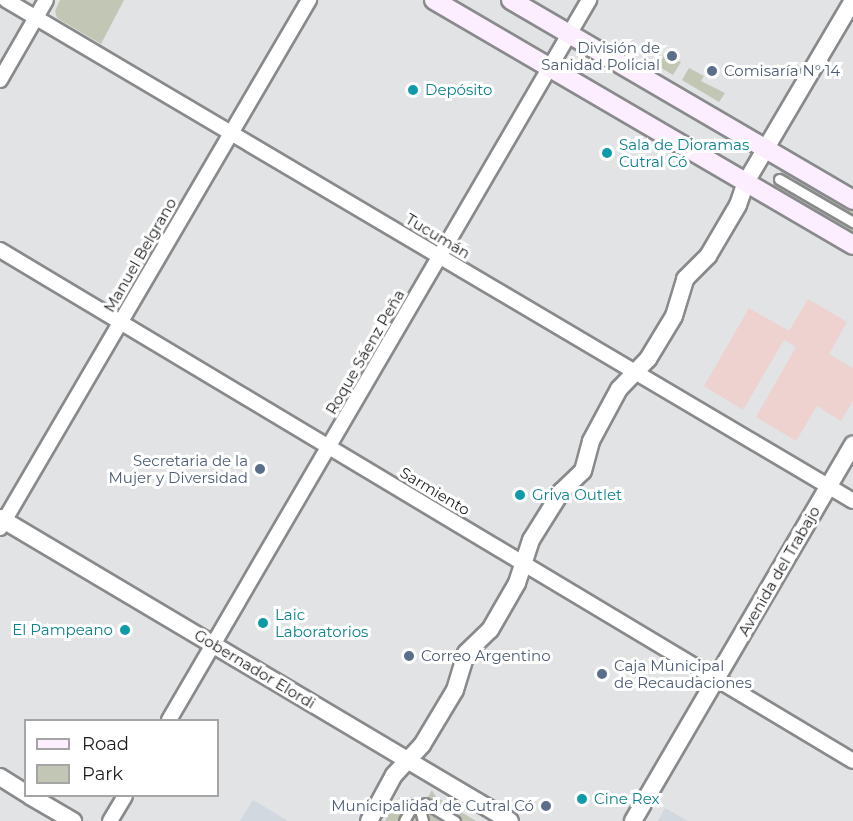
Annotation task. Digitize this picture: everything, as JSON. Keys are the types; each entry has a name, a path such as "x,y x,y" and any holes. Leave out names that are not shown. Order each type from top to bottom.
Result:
{"main road":[{"path":"434,0 853,245"},
{"path":"511,0 853,200"}],"street":[{"name":"Tucumán","path":"6,0 853,501"},
{"path":"0,80 46,0"},
{"name":"Manuel Belgrano","path":"1,522 309,0"},
{"name":"Roque Sáenz Peña","path":"170,719 589,0"},
{"path":"369,821 394,775 422,745 455,690 466,653 491,627 518,581 528,545 559,495 584,471 593,436 620,387 649,357 674,316 685,279 706,259 738,205 746,182 852,0"},
{"path":"779,179 853,222"},
{"name":"Sarmiento","path":"0,250 853,760"},
{"name":"Avenida del Trabajo","path":"633,821 853,445"},
{"name":"Gobernador Elordi","path":"1,522 510,821"},
{"path":"0,777 24,792"},
{"path":"33,797 73,821"},
{"path":"110,821 124,797"},
{"path":"404,821 419,804"},
{"path":"419,804 423,821"},
{"path":"419,804 455,821"}],"shaded area":[{"path":"808,299 847,322 829,354 853,368 853,401 841,421 817,406 796,441 756,417 796,347 784,340 743,410 704,386 749,308 789,331"},
{"path":"253,800 288,821 240,821"},
{"path":"665,808 686,820 687,821 658,821"}],"green space":[{"path":"60,0 124,0 101,44 57,18 55,11"},
{"path":"664,56 681,62 673,75 658,66"},
{"path":"689,68 704,76 701,81 725,93 719,102 682,80"},
{"path":"781,168 853,211 853,234 771,186 779,179"},
{"path":"432,790 436,797 476,821 385,821 399,797 415,806 423,805"}],"place":[{"name":"División de Sanidad Policial","path":"672,56"},
{"name":"Comisaría N° 14","path":"712,71"},
{"name":"Depósito","path":"413,90"},
{"name":"Sala de Dioramas Cutral Có","path":"607,153"},
{"name":"Secretaria de la Mujer y Diversidad","path":"260,469"},
{"name":"Griva Outlet","path":"520,495"},
{"name":"Laic Laboratorios","path":"263,623"},
{"name":"El Pampeano","path":"125,630"},
{"name":"Correo Argentino","path":"409,656"},
{"name":"Caja Municipal de Recaudaciones","path":"602,674"},
{"name":"Cine Rex","path":"582,799"},
{"name":"Municipalidad de Cutral Có","path":"546,806"}]}
